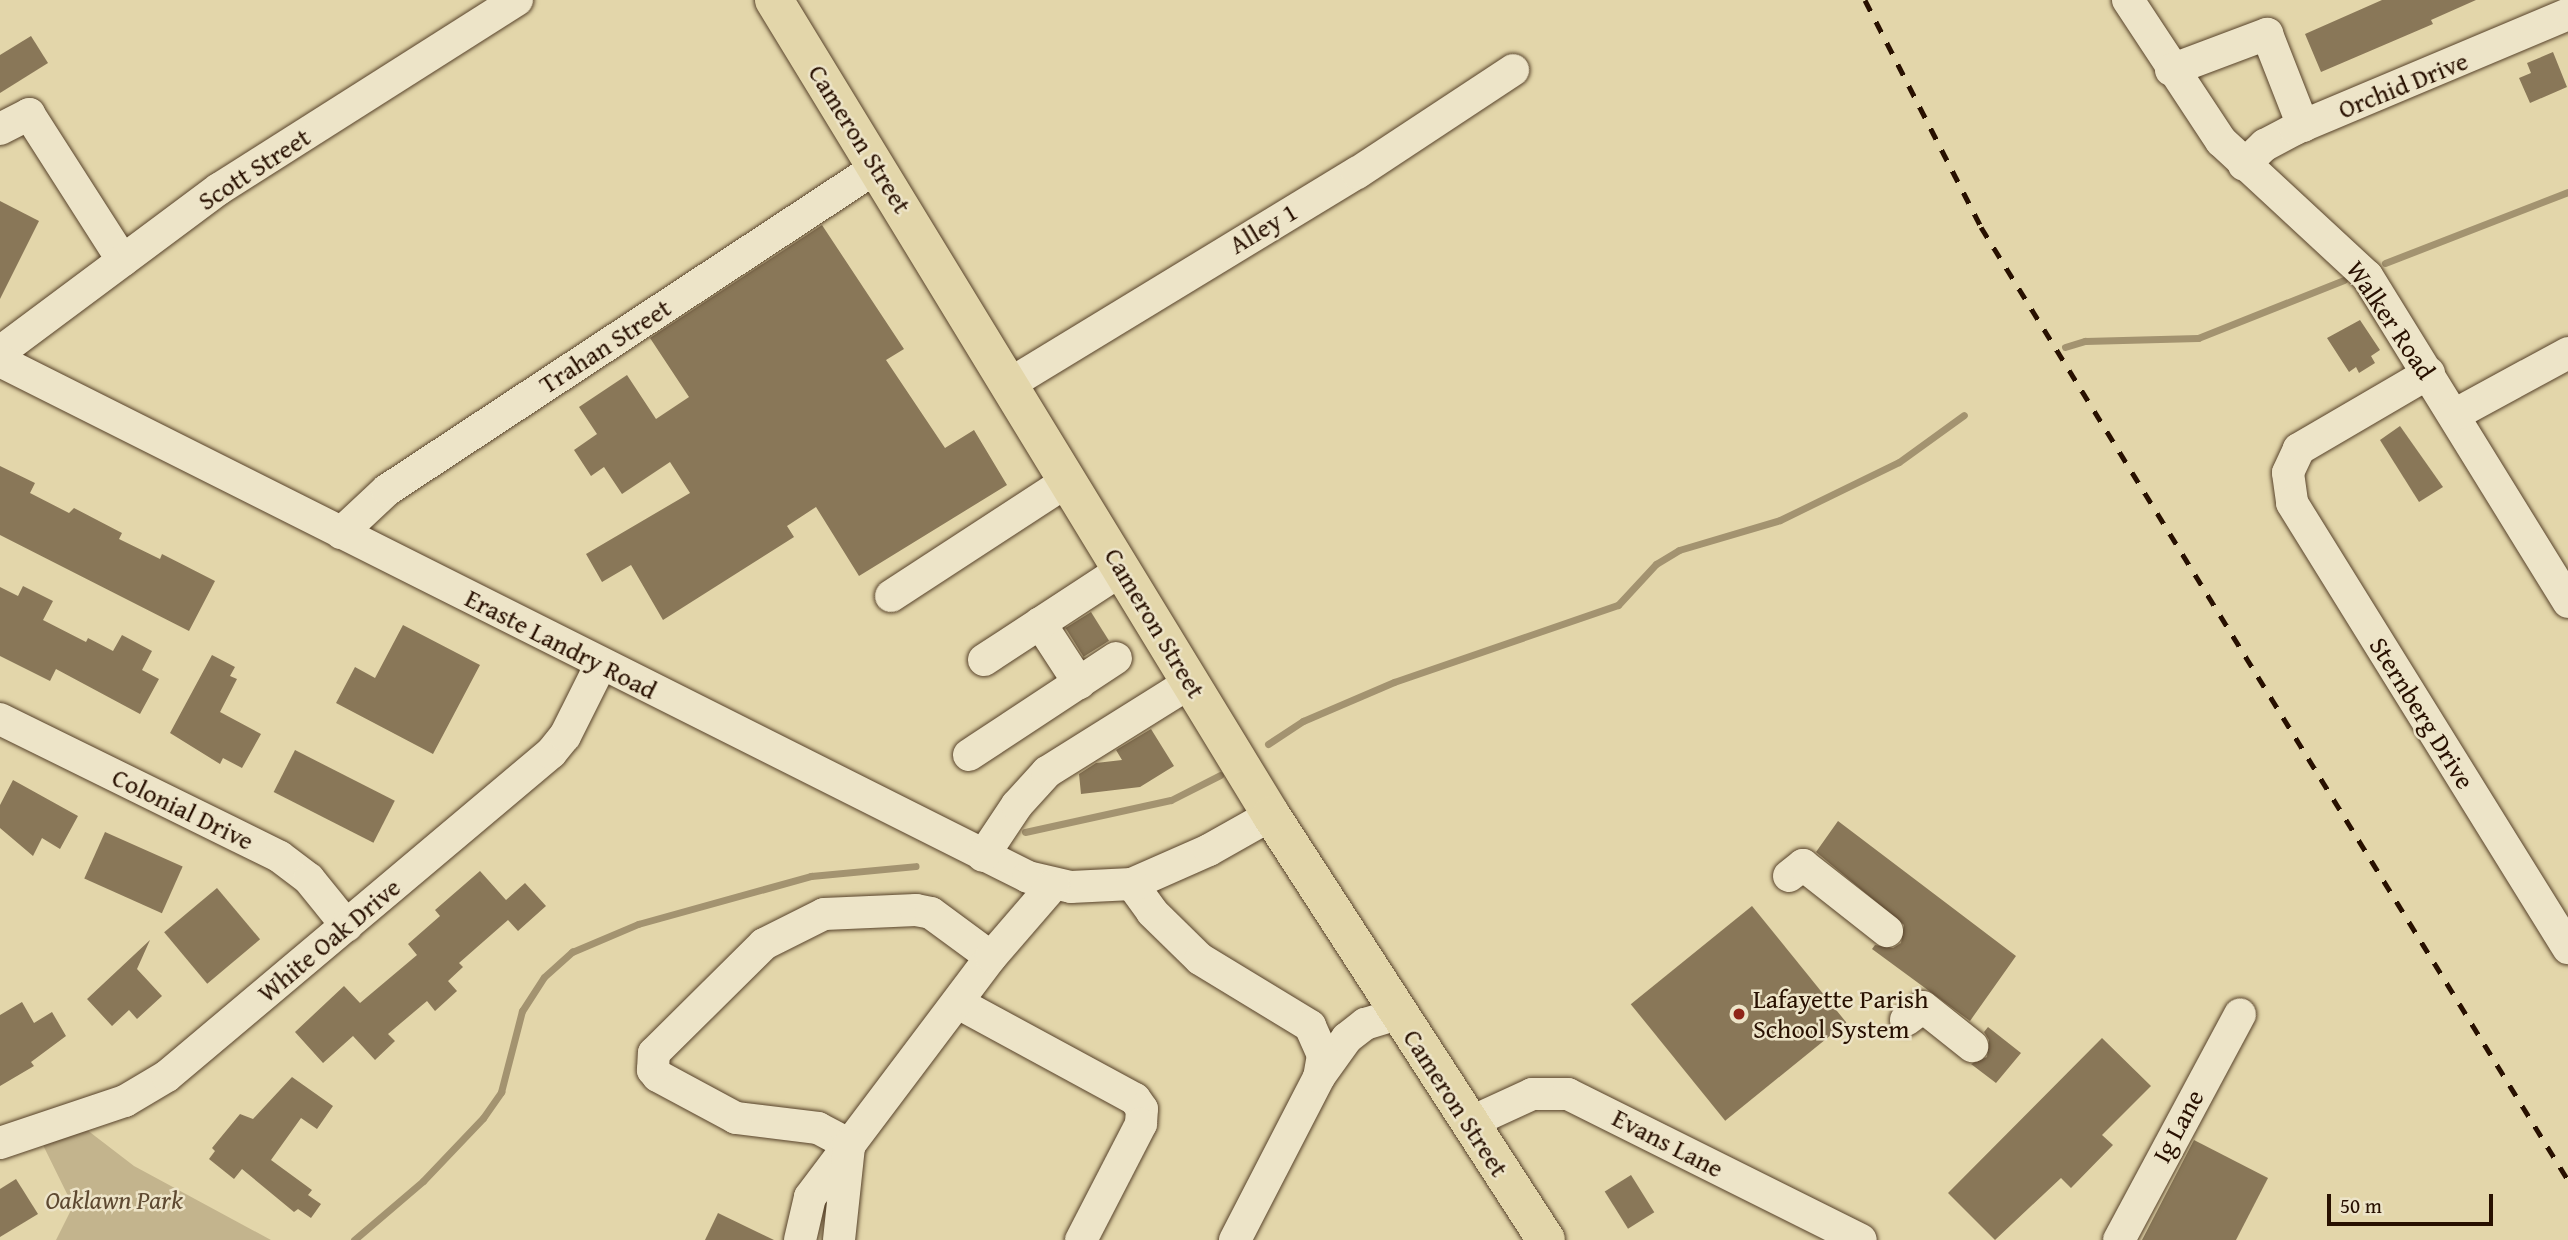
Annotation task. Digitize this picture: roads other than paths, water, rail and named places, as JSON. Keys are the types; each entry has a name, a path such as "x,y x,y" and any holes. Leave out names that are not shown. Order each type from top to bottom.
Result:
{"main road":[{"name":"Cameron Street","path":"774,0 1011,383 1271,815 1546,1240"}],"street":[{"name":"Scott Street","path":"0,352 219,190 517,0"},
{"name":"Walker Road","path":"2128,0 2171,70 2221,141 2367,276 2568,602"},
{"name":"Orchid Drive","path":"2244,165 2265,145 2303,126 2568,13"},
{"path":"2171,70 2267,34 2303,126"},
{"name":"Alley 1","path":"1011,383 1357,173 1513,70"},
{"path":"0,129 29,114 122,261"},
{"name":"Trahan Street","path":"341,533 380,494 877,167"},
{"path":"2454,415 2568,353"},
{"name":"Eraste Landry Road","path":"0,361 983,856 1055,884 1092,888 1132,884 1209,850 1271,815"},
{"name":"Sternberg Drive","path":"2429,373 2307,443 2293,456 2288,473 2292,503 2568,948"},
{"path":"891,596 1069,480"},
{"path":"984,660 1123,569"},
{"path":"1040,623 1079,683"},
{"path":"969,755 1116,658"},
{"name":"White Oak Drive","path":"0,1143 148,1090 551,753 601,664"},
{"path":"983,856 1017,805 1046,772 1191,682"},
{"name":"Colonial Drive","path":"0,719 280,857 309,879 347,926"},
{"path":"1789,876 1803,865 1887,931"},
{"path":"800,1240 810,1197 991,957 1055,884"},
{"path":"1132,884 1152,912 1200,959 1310,1026 1323,1055 1319,1077"},
{"path":"850,1145 818,1128 736,1118 658,1076 653,1070 654,1053 764,944 824,914 916,909 930,913 991,957"},
{"path":"958,1003 1135,1099 1142,1109 1141,1124 1081,1240"},
{"path":"1906,1020 1923,1007 1972,1046"},
{"path":"1234,1240 1319,1077 1356,1029 1398,1014"},
{"name":"Ig Lane","path":"2119,1240 2240,1014"},
{"name":"Evans Lane","path":"1469,1123 1532,1094 1568,1094 1861,1240"},
{"path":"839,1240 850,1145"}],"waterway":[{"path":"2385,263 2568,192"},
{"path":"2065,347 2085,341 2198,338 2344,280"},
{"path":"1268,744 1303,721 1394,682 1618,605 1656,564 1679,550 1780,520 1899,462 1964,415"},
{"path":"1025,832 1171,800 1220,775"},
{"path":"354,1240 423,1181 483,1118 501,1092 522,1011 544,977 572,952 638,924 811,876 916,866"}],"railway":[{"path":"1865,0 1981,227 2568,1180"}],"place":[{"name":"Lafayette Parish School System","path":"1739,1014"}],"park label":[{"name":"Oaklawn Park","path":"114,1200"}]}
